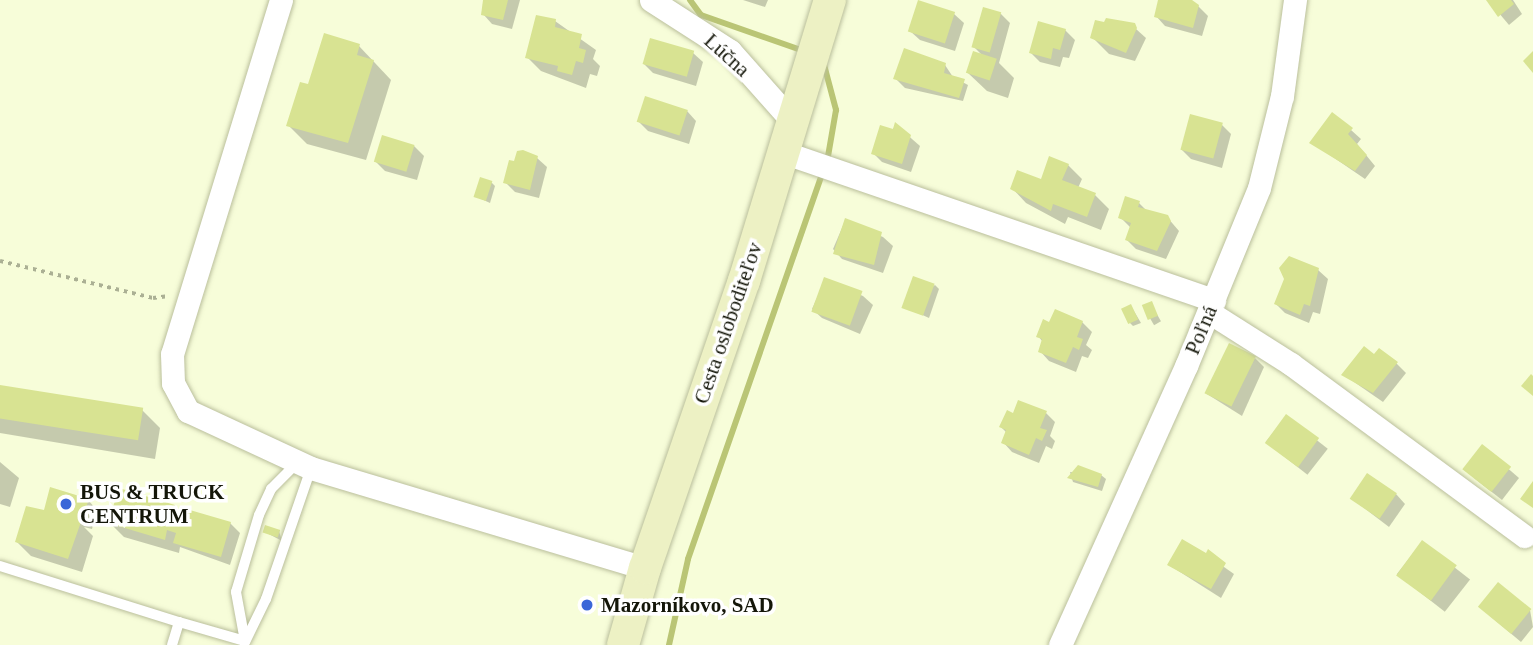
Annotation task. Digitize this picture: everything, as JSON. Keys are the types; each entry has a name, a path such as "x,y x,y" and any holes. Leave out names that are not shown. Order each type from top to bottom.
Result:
{"main road":[{"name":"Cesta osloboditeľov","path":"623,645 645,568 788,137 830,0"}],"street":[{"path":"281,0 172,354 173,383 188,411 304,466 645,568"},
{"name":"Lúčna","path":"652,0 730,51 788,137"},
{"name":"Poľná","path":"1060,645 1211,306 1259,188 1282,96 1295,0"},
{"path":"788,137 1211,306 1524,536"}],"lane":[{"path":"245,643 266,599 304,466"},
{"path":"245,643 236,592 255,528 271,489 304,466"},
{"path":"0,566 245,643"},
{"path":"172,645 179,622"}],"path":[{"path":"0,261 153,298 191,294"}],"building":[{"path":"483,0 508,0 503,20 481,15"},
{"path":"918,0 955,12 945,43 908,31"},
{"path":"1158,0 1192,0 1199,5 1193,28 1154,17"},
{"path":"1486,0 1511,0 1514,4 1498,17"},
{"path":"983,7 1001,12 990,53 971,47"},
{"path":"536,15 556,19 555,27 582,34 579,48 586,50 583,63 576,61 572,75 557,71 558,66 525,58"},
{"path":"1106,18 1135,23 1137,28 1126,53 1090,38 1095,20 1104,22"},
{"path":"1038,21 1066,29 1060,50 1053,48 1051,59 1029,53"},
{"path":"324,33 360,44 357,55 374,60 348,143 286,126 300,82 308,84"},
{"path":"650,38 694,51 687,77 643,64"},
{"path":"904,48 946,63 944,73 965,79 959,98 893,79"},
{"path":"973,51 997,59 990,81 966,73"},
{"path":"1533,51 1533,73 1523,61"},
{"path":"645,96 688,110 679,136 637,122"},
{"path":"1332,112 1353,128 1348,134 1367,155 1355,171 1309,143"},
{"path":"1190,114 1223,123 1213,159 1180,150"},
{"path":"895,122 911,135 902,164 871,154 880,125 893,129"},
{"path":"382,135 415,145 406,172 374,162"},
{"path":"523,150 538,156 530,190 503,183 509,160 514,161 517,151"},
{"path":"1049,156 1069,164 1062,180 1096,193 1087,217 1053,204 1051,211 1010,189 1017,170 1041,179"},
{"path":"480,177 492,181 486,201 474,197"},
{"path":"1125,196 1140,201 1138,207 1168,215 1171,221 1157,251 1125,240 1131,223 1118,218"},
{"path":"845,218 882,232 874,265 833,254"},
{"path":"1289,256 1319,268 1310,306 1304,304 1300,315 1274,304 1284,279 1279,268"},
{"path":"913,276 935,284 923,316 901,308"},
{"path":"824,277 863,291 850,326 811,312"},
{"path":"1152,301 1158,316 1148,320 1142,305"},
{"path":"1131,304 1138,319 1128,324 1121,309"},
{"path":"1055,309 1083,321 1077,337 1083,339 1079,350 1073,347 1066,363 1038,352 1042,339 1036,337 1043,319 1049,322"},
{"path":"1229,343 1256,356 1231,406 1204,393"},
{"path":"1364,346 1374,354 1379,348 1398,362 1373,393 1341,375"},
{"path":"1531,374 1533,376 1533,396 1521,386"},
{"path":"0,385 143,408 138,440 0,418"},
{"path":"1018,400 1047,411 1040,428 1047,430 1042,441 1036,438 1029,455 1001,443 1006,430 999,427 1007,410 1013,413"},
{"path":"1286,414 1319,438 1298,467 1265,443"},
{"path":"1482,444 1511,467 1491,492 1462,469"},
{"path":"1078,465 1102,474 1098,487 1067,478"},
{"path":"1367,473 1397,493 1380,519 1350,499"},
{"path":"1533,481 1533,508 1520,499"},
{"path":"50,487 89,499 68,559 15,542 26,506 44,510"},
{"path":"119,488 175,505 171,519 180,522 183,508 231,522 221,557 173,543 176,533 167,530 165,540 108,523"},
{"path":"265,525 280,530 278,538 263,533"},
{"path":"1182,539 1206,553 1208,549 1226,563 1211,589 1167,565"},
{"path":"1422,540 1457,565 1431,601 1396,576"},
{"path":"1498,582 1531,609 1511,634 1478,607"}],"waterway":[{"path":"690,0 701,15 804,51"},
{"path":"823,61 836,110 827,162"},
{"path":"669,645 688,559 823,172"}],"place":[{"name":"BUS & TRUCK CENTRUM","path":"66,504"},
{"name":"Mazorníkovo, SAD","path":"587,605"}]}
